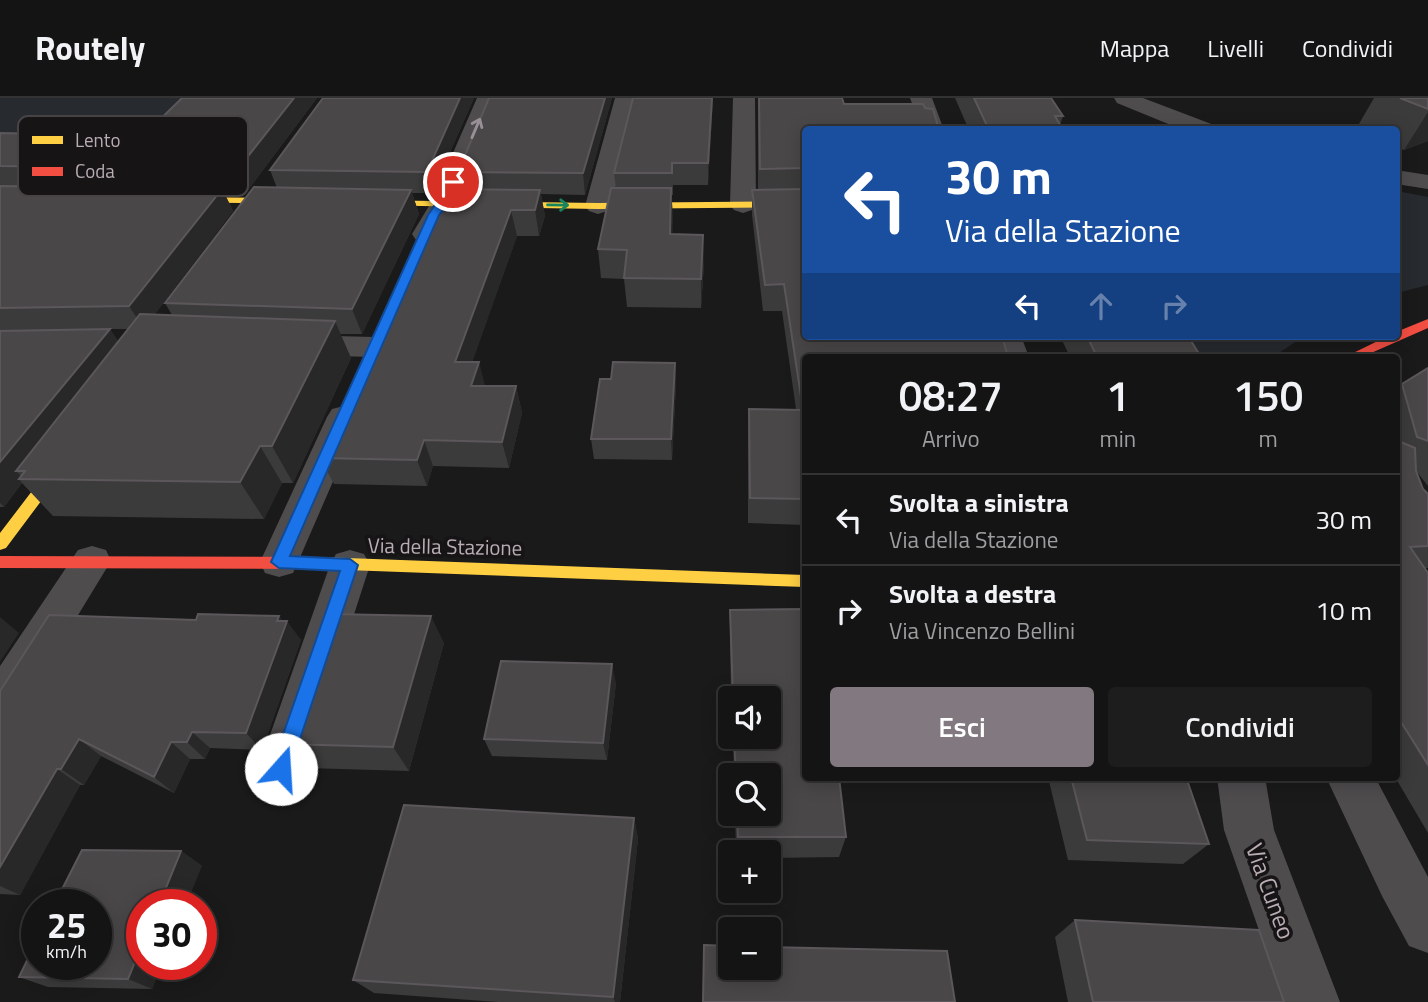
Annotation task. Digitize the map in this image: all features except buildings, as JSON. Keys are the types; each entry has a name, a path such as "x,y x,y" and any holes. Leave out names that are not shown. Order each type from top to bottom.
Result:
{"street":[{"path":"412,263 434,215 444,203 488,98"},
{"path":"598,206 626,98"},
{"path":"743,205 744,98"},
{"path":"921,98 932,126"},
{"path":"1125,98 1195,126"},
{"path":"1400,178 1428,182"},
{"path":"242,222 268,184"},
{"path":"163,199 311,201"},
{"path":"351,202 598,206 802,204"},
{"path":"1400,335 1428,323"},
{"path":"1358,354 1390,340"},
{"path":"267,344 370,357 279,562"},
{"path":"0,544 74,448"},
{"path":"0,703 92,561"},
{"name":"Via della Stazione","path":"0,562 279,562 802,581"},
{"path":"281,769 350,565"},
{"name":"Via Cuneo","path":"1242,781 1249,830 1312,1002"},
{"path":"1353,781 1414,878 1428,927"}],"shaded area":[{"path":"0,98 204,98 186,116 18,116 18,150 0,150"},
{"path":"1400,192 1428,197 1428,285 1400,292"},
{"path":"1180,340 1298,340 1277,354 1188,354"}],"traffic: slow":[{"path":"177,200 295,201"},
{"path":"363,202 598,206 802,204"},
{"path":"0,544 66,457"},
{"path":"319,563 802,581"}],"traffic: jam":[{"path":"1400,335 1428,323"},
{"path":"1358,354 1390,340"},
{"path":"0,562 319,563"}],"route":[{"path":"281,769 350,565 279,562 434,215 444,203 453,182"}]}
